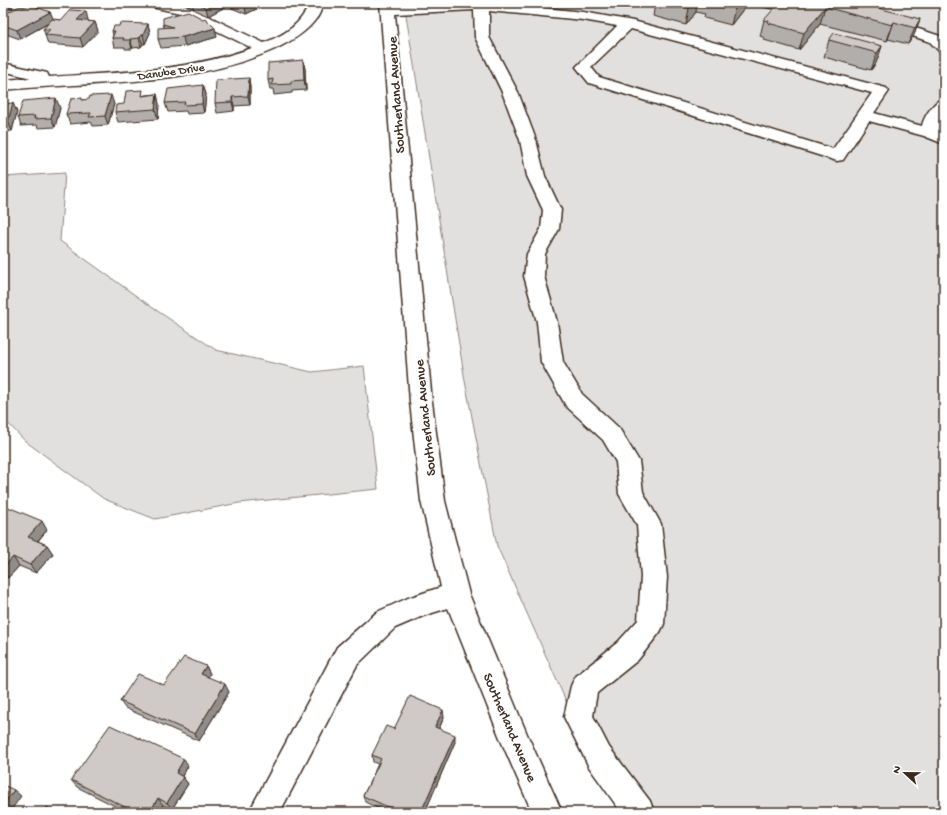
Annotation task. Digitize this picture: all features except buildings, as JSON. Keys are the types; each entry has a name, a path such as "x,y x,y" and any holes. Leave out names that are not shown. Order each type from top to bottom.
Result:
{"street":[{"path":"152,3 184,10 265,48"},
{"name":"Danube Drive","path":"3,85 126,77 180,71 240,58 265,48 298,30 310,20 316,9 317,3"},
{"path":"583,16 592,3"},
{"path":"768,3 793,6 818,6"},
{"path":"876,3 858,15 899,25 935,39 944,48"},
{"path":"483,5 481,18 482,37 510,92 528,140 536,176 552,210 550,229 536,254 534,276 547,322 552,362 574,400 611,434 627,461 632,494 650,524 654,577 652,624 628,651 584,686 578,717 599,757 639,812"},
{"path":"388,7 483,5 583,16 628,24 881,91 837,156 594,80 583,67 628,24"},
{"name":"Southerland Avenue","path":"388,7 402,193 421,402 433,501 456,594 516,743 547,812"},
{"path":"3,66 63,80"},
{"path":"929,132 931,120 944,103"},
{"path":"865,115 894,124 929,132 944,138"},
{"path":"264,812 347,656 386,620 417,606 456,594"}],"shaded area":[{"path":"404,3 944,3 944,812 620,812 602,782 497,546 465,381"},
{"path":"65,173 60,241 153,308 216,350 312,372 364,366 378,489 239,503 155,519 104,499 25,441 3,418 3,177"}]}
